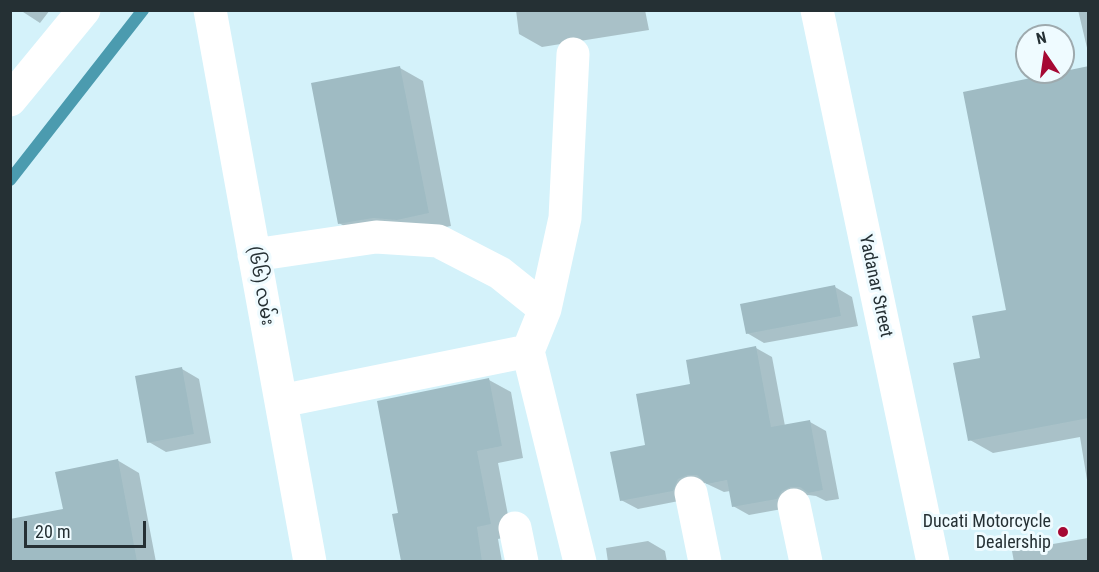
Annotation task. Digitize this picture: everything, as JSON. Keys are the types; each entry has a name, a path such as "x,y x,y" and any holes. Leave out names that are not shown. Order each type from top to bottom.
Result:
{"street":[{"path":"10,100 84,10"},
{"name":"(၆၆) လမ်း","path":"210,10 310,561"},
{"name":"Yadanar Street","path":"817,10 933,561"},
{"path":"573,54 565,218 545,309 528,351 580,561"},
{"path":"254,255 376,237 438,241 500,273 545,309"},
{"path":"280,401 528,351"},
{"path":"691,493 705,561"},
{"path":"794,505 806,561"},
{"path":"515,528 522,561"}],"building":[{"path":"400,66 429,213 397,220 373,218 338,224 311,83"},
{"path":"1089,66 1089,418 968,441 953,363 980,358 972,316 1006,310 963,92 1015,81 1015,84 1075,84 1075,69"},
{"path":"835,285 841,316 746,334 740,304"},
{"path":"756,346 771,427 810,420 823,490 808,493 800,487 791,487 782,491 777,499 732,507 727,480 707,484 697,475 688,475 678,479 673,491 620,501 610,452 645,445 636,394 690,384 686,360"},
{"path":"182,367 194,434 147,443 135,376"},
{"path":"489,378 502,446 477,451 491,524 477,527 482,561 401,561 392,514 398,513 377,401"},
{"path":"118,459 137,561 10,561 10,519 63,509 55,472"}],"waterway":[{"path":"10,180 143,10"}],"place":[{"name":"Ducati Motorcycle Dealership","path":"1063,532"}]}
